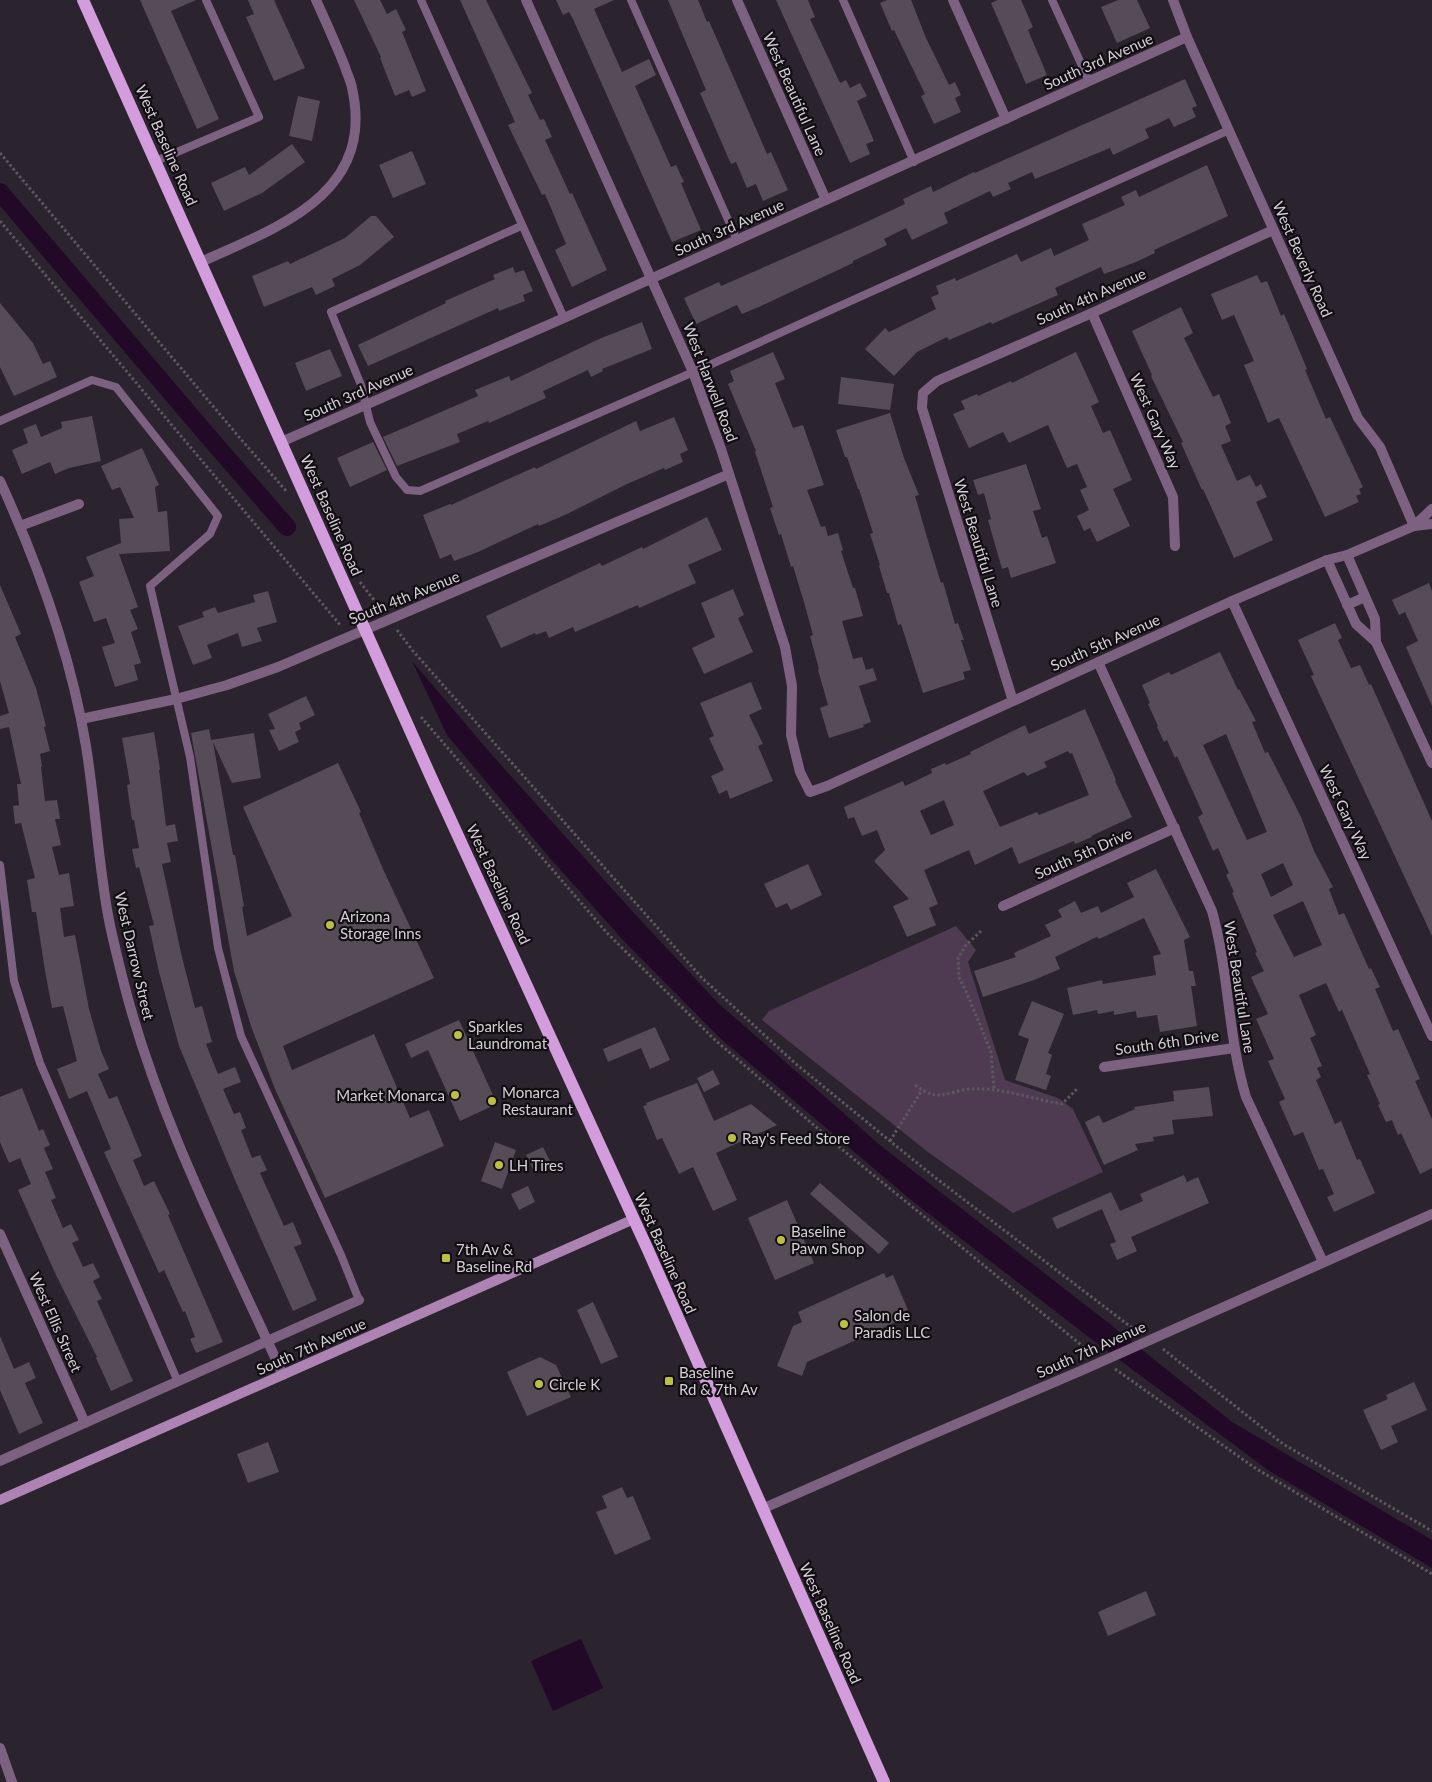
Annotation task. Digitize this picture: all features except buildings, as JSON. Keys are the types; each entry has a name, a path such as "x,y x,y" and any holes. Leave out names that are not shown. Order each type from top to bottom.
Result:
{"main road":[{"name":"West Baseline Road","path":"83,0 365,629 634,1219 884,1782"},
{"name":"South 7th Avenue","path":"0,1500 634,1219"}],"street":[{"path":"201,262 268,232 308,207 324,193 348,162 355,129 352,87 316,0"},
{"name":"West Harwell Road","path":"526,0 693,372 729,474 785,647 792,686 791,735 800,772 810,792"},
{"name":"West Beautiful Lane","path":"737,0 826,200"},
{"path":"953,0 1006,119"},
{"name":"West Beverly Road","path":"1173,0 1187,37 1358,418 1380,447 1414,526"},
{"name":"South 3rd Avenue","path":"281,442 914,162 1187,37"},
{"name":"South 4th Avenue","path":"922,393 937,381 1092,313 1273,230"},
{"name":"West Gary Way","path":"1092,313 1173,497 1174,546"},
{"name":"West Beautiful Lane","path":"922,393 922,408 1012,701"},
{"name":"South 4th Avenue","path":"81,719 227,686 278,667 729,474"},
{"name":"West Darrow Street","path":"0,481 34,561 66,658 81,719 108,915 150,1074 205,1204 284,1375"},
{"path":"20,526 78,504"},
{"name":"South 5th Avenue","path":"1414,526 1432,509"},
{"name":"South 5th Avenue","path":"810,792 1327,560 1347,555 1414,526 1432,524"},
{"path":"1347,555 1375,619 1376,642 1432,763"},
{"path":"1327,560 1356,624 1376,642"},
{"path":"1347,605 1365,597"},
{"name":"West Gary Way","path":"1232,601 1432,1036"},
{"name":"West Beautiful Lane","path":"1098,662 1212,911 1221,950 1234,1048 1246,1097 1323,1262"},
{"name":"South 5th Drive","path":"1003,906 1175,828"},
{"name":"South 6th Drive","path":"1104,1067 1234,1048"},
{"name":"South 7th Avenue","path":"762,1509 1432,1214"},
{"name":"West Ellis Street","path":"0,1234 85,1423"},
{"name":"South 7th Avenue","path":"0,1461 359,1300"},
{"path":"0,1748 12,1782"}],"lane":[{"path":"156,161 259,117 206,0"},
{"path":"421,0 564,318"},
{"path":"631,0 737,240"},
{"path":"843,0 914,162"},
{"path":"1052,0 1089,81"},
{"path":"521,226 331,312 360,385 370,422 396,476 407,490 420,491 693,372 1229,130"},
{"path":"0,422 92,380 116,387 218,516 210,534 150,586 190,757 218,948 241,1036 341,1255 359,1300"},
{"path":"0,865 14,981 40,1062 178,1382"}],"path":[{"path":"0,153 265,467"},
{"path":"0,221 330,613"},
{"path":"402,636 701,977 796,1064 890,1141 1136,1330"},
{"path":"444,744 607,933 715,1040 844,1151 1088,1351"},
{"path":"981,932 966,945 958,958 959,977 991,1052 994,1089"},
{"path":"915,1085 928,1094 943,1096 965,1090 994,1089 1062,1104 1077,1089"},
{"path":"890,1141 922,1090"},
{"path":"1163,1348 1282,1444 1432,1531"},
{"path":"1113,1368 1255,1468 1432,1574"}],"shaded area":[{"path":"412,661 492,755 632,911 718,1003 881,1146 1232,1422 1432,1540 1432,1568 1268,1470 1094,1341 911,1200 720,1038 623,940 549,857 447,735"},
{"path":"956,926 976,950 968,962 1005,1080 1058,1098 1073,1109 1103,1172 1013,1213 928,1152 762,1020 769,1011"},
{"path":"581,1639 603,1688 553,1711 531,1661"}],"waterway":[{"path":"0,192 287,527"}],"place":[{"name":"Arizona Storage Inns","path":"330,925"},
{"name":"Sparkles Laundromat","path":"458,1035"},
{"name":"Market Monarca","path":"455,1095"},
{"name":"Monarca Restaurant","path":"492,1101"},
{"name":"Ray's Feed Store","path":"732,1138"},
{"name":"LH Tires","path":"499,1165"},
{"name":"Baseline Pawn Shop","path":"781,1240"},
{"name":"7th Av & Baseline Rd","path":"446,1258"},
{"name":"Salon de Paradis LLC","path":"844,1324"},
{"name":"Baseline Rd & 7th Av","path":"669,1381"},
{"name":"Circle K","path":"539,1384"}]}
